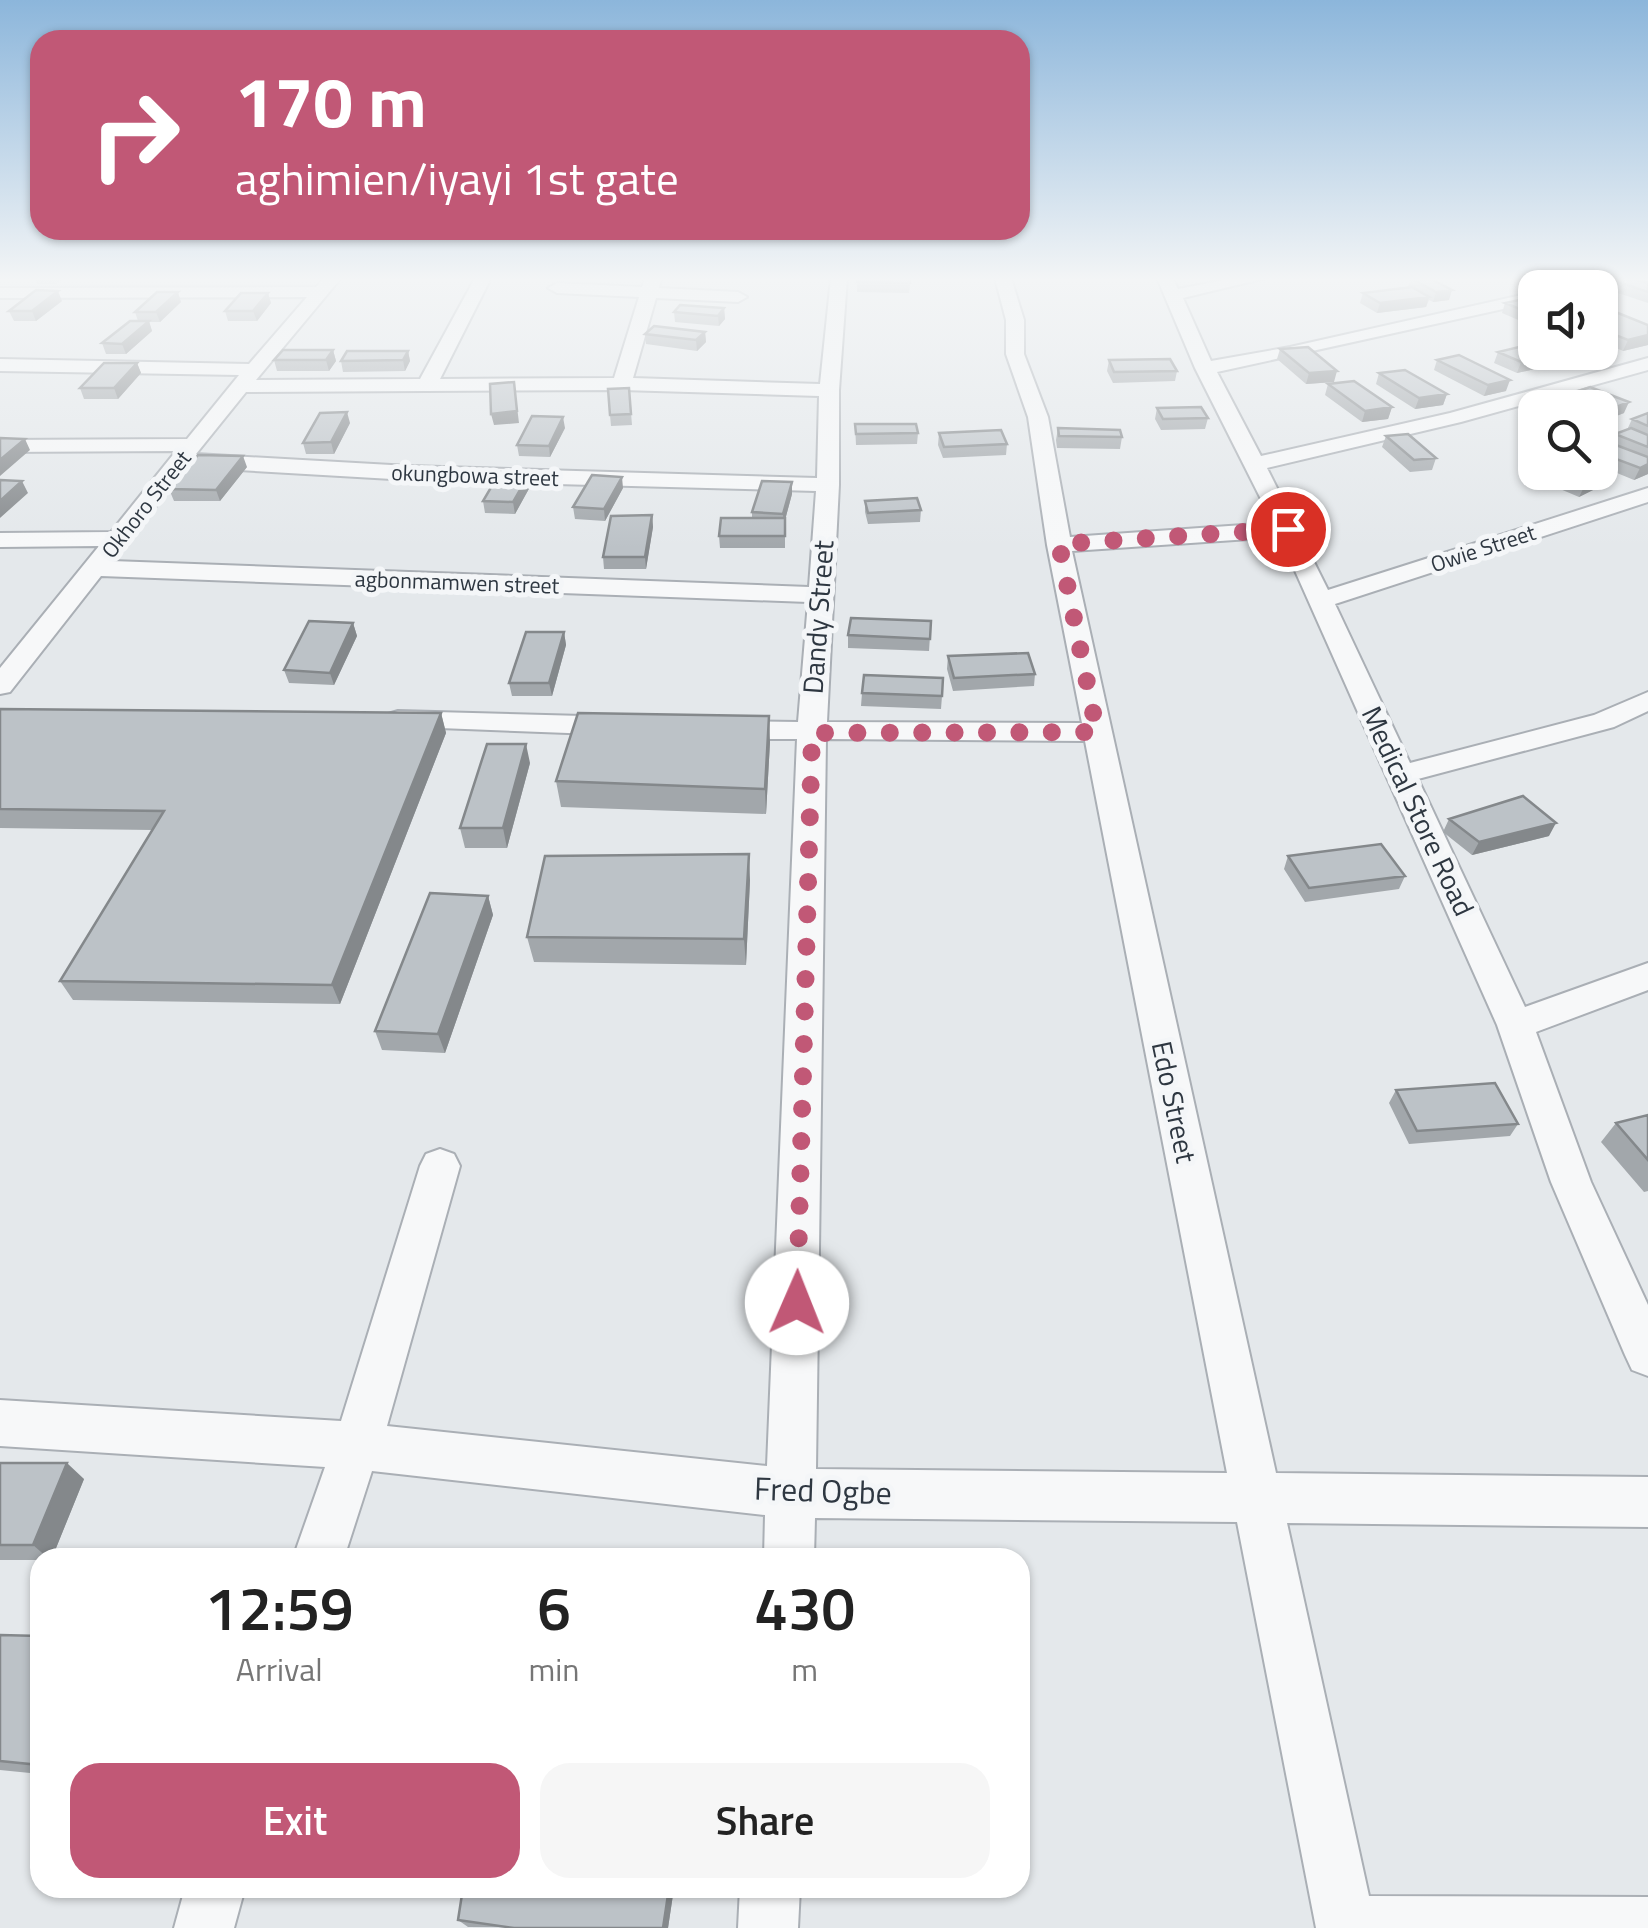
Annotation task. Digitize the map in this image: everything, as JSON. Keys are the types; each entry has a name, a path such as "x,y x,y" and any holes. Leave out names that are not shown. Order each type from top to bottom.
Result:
{"street":[{"path":"57,368 426,387 622,384 829,390"},
{"name":"Okhoro Street","path":"3,678 257,368"},
{"path":"426,387 436,368"},
{"path":"622,384 627,368"},
{"name":"Dandy Street","path":"789,1548 812,733 828,485 831,368"},
{"name":"Edo Street","path":"1020,368 1038,417 1097,732 1346,1927"},
{"name":"Medical Store Road","path":"1204,368 1288,529 1515,1024 1571,1182 1648,1354"},
{"path":"1256,464 1454,418 1634,368"},
{"name":"okungbowa street","path":"0,446 187,452 410,472 828,485"},
{"name":"Owie Street","path":"1319,600 1648,495"},
{"path":"1059,544 1288,529"},
{"path":"0,540 118,539"},
{"name":"agbonmamwen street","path":"96,568 819,595"},
{"path":"1402,774 1604,721 1648,700"},
{"path":"370,720 659,727"},
{"path":"697,728 812,733 1097,732"},
{"path":"1515,1024 1648,976"},
{"path":"321,1548 357,1446 440,1166"},
{"name":"Fred Ogbe","path":"0,1424 357,1446 792,1494 1648,1502"},
{"path":"204,1928 212,1898"},
{"path":"768,1928 770,1898"},
{"path":"1346,1927 1648,1927"}],"building":[{"path":"99,368 132,368 114,388 80,388"},
{"path":"1112,368 1177,371 1114,372"},
{"path":"1303,368 1337,371 1309,373"},
{"path":"1453,368 1485,368 1510,380 1488,385"},
{"path":"1405,370 1447,394 1419,398 1379,373"},
{"path":"1354,381 1392,407 1365,411 1328,384"},
{"path":"514,382 517,411 491,414 490,384"},
{"path":"629,388 631,414 610,415 608,389"},
{"path":"1201,407 1208,418 1163,419 1157,408"},
{"path":"347,412 331,442 303,443 320,413"},
{"path":"1648,413 1648,426 1632,419"},
{"path":"532,416 563,417 549,446 517,445"},
{"path":"855,424 916,424 918,433 856,434"},
{"path":"1058,428 1120,430 1122,437 1059,436"},
{"path":"1631,428 1648,435 1648,447 1618,435"},
{"path":"1001,430 1007,444 944,447 939,433"},
{"path":"1408,434 1436,458 1414,460 1386,436"},
{"path":"0,438 25,439 0,460"},
{"path":"1618,446 1648,457 1648,464 1640,468 1618,460"},
{"path":"198,455 243,456 216,490 169,489"},
{"path":"500,472 529,474 513,502 483,501"},
{"path":"592,475 622,477 604,509 573,507"},
{"path":"0,480 22,481 0,501"},
{"path":"762,481 792,482 783,514 752,512"},
{"path":"917,498 921,510 868,513 865,501"},
{"path":"652,515 645,557 603,557 611,516"},
{"path":"721,518 785,518 785,536 719,536"},
{"path":"851,618 931,621 930,639 848,635"},
{"path":"309,621 353,623 330,673 284,670"},
{"path":"526,632 564,632 549,683 509,683"},
{"path":"1028,653 1035,674 954,678 948,656"},
{"path":"864,675 943,678 942,696 862,693"},
{"path":"0,709 441,713 332,985 60,981 164,811 0,809"},
{"path":"578,713 769,716 765,789 556,781"},
{"path":"487,744 526,744 503,828 460,828"},
{"path":"1523,796 1556,823 1479,842 1449,819"},
{"path":"1381,844 1405,876 1309,888 1288,856"},
{"path":"749,854 744,939 527,937 545,856"},
{"path":"430,893 488,896 438,1034 375,1031"},
{"path":"1495,1083 1518,1124 1417,1131 1396,1090"},
{"path":"1648,1115 1648,1160 1616,1123"},
{"path":"0,1463 67,1463 33,1545 0,1545"},
{"path":"0,1635 30,1636 30,1764 0,1761"},
{"path":"461,1898 668,1898 663,1928 514,1928 458,1920"}],"route":[{"path":"797,1303 812,733 1097,732 1059,544 1288,529"}]}
